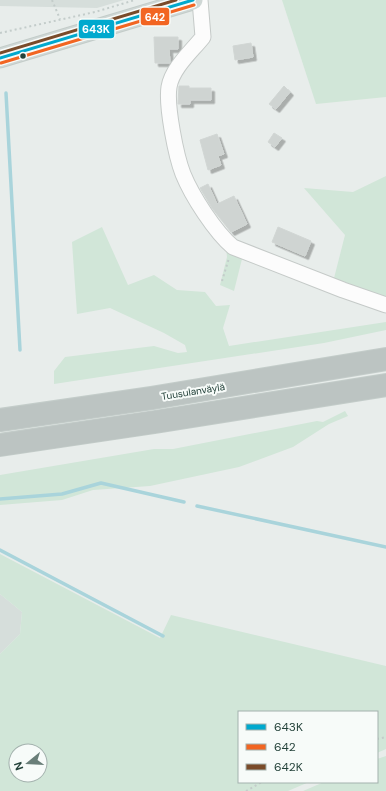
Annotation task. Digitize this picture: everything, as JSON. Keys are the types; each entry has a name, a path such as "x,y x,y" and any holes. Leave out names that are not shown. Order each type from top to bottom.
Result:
{"highway":[{"name":"Tuusulanväylä","path":"0,420 152,398 386,358"},
{"path":"0,445 386,385"}],"main road":[{"path":"0,58 193,0"}],"lane":[{"path":"200,0 203,37 178,68 169,86 169,108 183,174 206,213 223,239 233,247 343,290 386,305"}],"path":[{"path":"52,0 60,20"},
{"path":"0,33 60,20 135,0"},
{"path":"222,281 233,247"},
{"path":"246,791 260,783"}],"shaded area":[{"path":"0,0 124,0 97,8 0,6"},
{"path":"0,594 22,612 20,634 0,654"}],"green space":[{"path":"282,0 386,0 386,97 316,104"},
{"path":"386,176 386,311 331,290 345,235 304,188 353,192"},
{"path":"102,227 128,285 154,275 177,290 205,292 216,306 230,305 223,328 229,346 386,322 386,330 324,343 54,384 54,371 65,357 154,346 178,353 187,352 185,345 164,333 110,308 77,314 72,242"},
{"path":"226,247 243,255 234,291 220,285 227,257"},
{"path":"345,411 348,416 329,424 293,447 239,467 150,486 93,490 62,500 0,505 0,475 154,449 173,449 317,421 323,422"},
{"path":"0,554 160,638 171,615 386,666 386,749 378,753 378,711 238,711 238,783 307,783 288,791 0,791 0,654 20,634 22,612 0,594"},
{"path":"386,756 386,791 303,791 322,783 378,783 378,759"}],"building":[{"path":"154,37 178,37 178,49 169,49 170,63 155,63"},
{"path":"251,43 253,57 235,60 233,46"},
{"path":"179,86 189,86 189,88 211,88 211,100 190,100 190,104 178,104"},
{"path":"284,86 290,92 276,109 269,104"},
{"path":"274,133 282,138 275,147 268,142"},
{"path":"217,134 224,154 218,156 221,165 208,170 200,140"},
{"path":"208,184 217,204 234,196 247,224 231,232 212,208 200,188"},
{"path":"278,227 311,241 305,256 272,242"}],"waterway":[{"path":"6,93 20,350"},
{"path":"0,499 62,494 101,483 184,502"},
{"path":"197,506 386,547"},
{"path":"0,550 163,636"}],"transit line":[{"name":"642K","path":"0,53 176,0"},
{"name":"643K","path":"0,58 193,0"},
{"name":"642","path":"1,63 194,5"}]}
